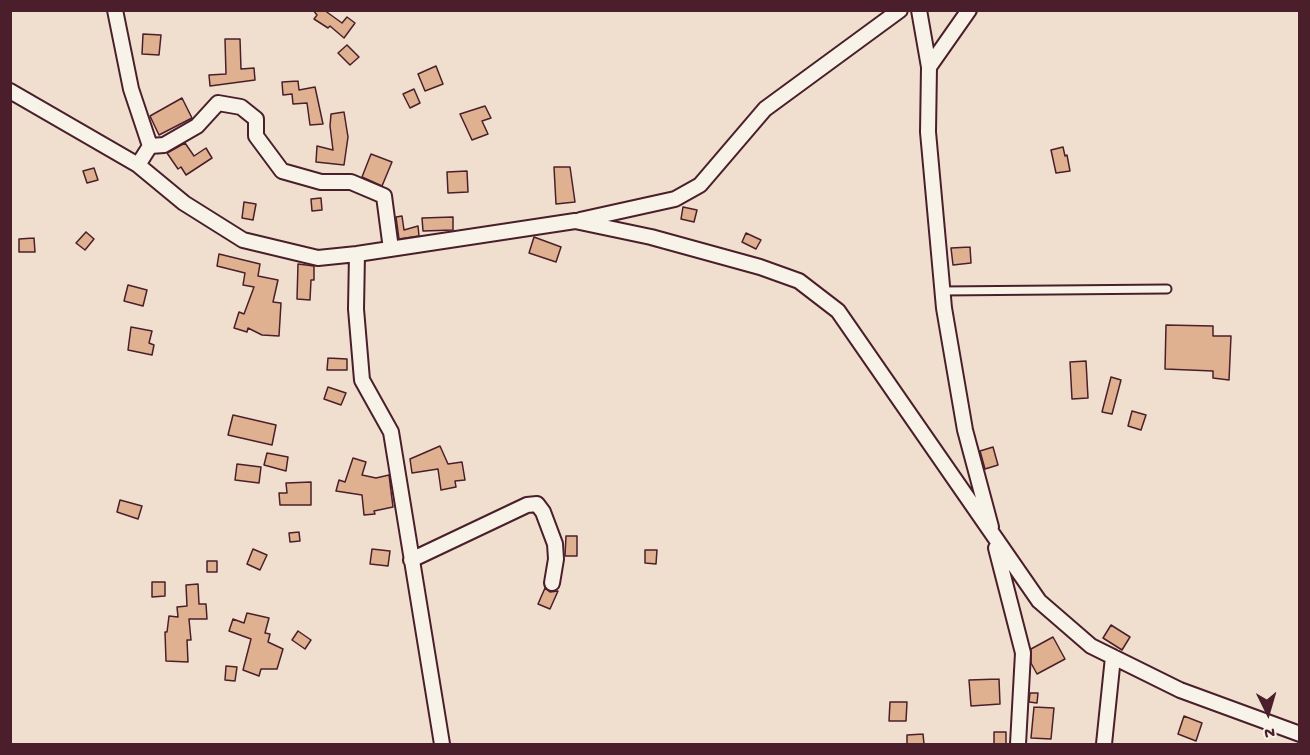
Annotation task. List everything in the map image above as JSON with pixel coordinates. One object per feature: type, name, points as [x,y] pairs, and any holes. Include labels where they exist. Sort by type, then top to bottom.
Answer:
[{"type":"street","points":[[115,10],[131,88],[150,146]]},
{"type":"street","points":[[10,91],[138,165],[184,202],[243,240],[318,258],[575,221],[675,199],[700,185],[765,109],[900,10]]},
{"type":"street","points":[[919,10],[929,67],[928,132],[942,291],[965,430],[1023,653],[1018,744]]},
{"type":"street","points":[[929,67],[969,10]]},
{"type":"street","points":[[150,146],[164,145],[197,126],[218,103],[241,107],[256,119],[256,136],[282,171],[321,182],[351,182],[384,196],[391,249]]},
{"type":"street","points":[[138,165],[150,146]]},
{"type":"street","points":[[575,221],[651,237],[760,267],[799,281],[838,311],[1039,601],[1091,646],[1180,690],[1299,734]]},
{"type":"street","points":[[357,254],[356,309],[362,380],[391,432],[442,744]]},
{"type":"street","points":[[411,560],[527,505],[537,504],[543,512],[555,544],[556,559],[552,583]]},
{"type":"street","points":[[1104,744],[1113,657]]},
{"type":"lane","points":[[942,291],[1167,289]]},
{"type":"building","points":[[313,10],[324,10],[342,23],[347,17],[355,23],[344,38],[330,26],[328,28],[314,19],[317,15]]},
{"type":"building","points":[[143,34],[161,35],[159,55],[142,54]]},
{"type":"building","points":[[225,39],[240,39],[241,69],[254,68],[255,80],[210,86],[209,75],[226,74]]},
{"type":"building","points":[[347,45],[359,57],[350,65],[338,53]]},
{"type":"building","points":[[436,66],[443,84],[425,91],[418,74]]},
{"type":"building","points":[[298,81],[299,90],[315,87],[323,124],[310,125],[307,103],[293,104],[292,94],[283,95],[282,82]]},
{"type":"building","points":[[414,89],[420,103],[410,108],[403,94]]},
{"type":"building","points":[[182,98],[192,118],[159,135],[150,116]]},
{"type":"building","points":[[485,106],[491,118],[482,121],[488,134],[472,140],[460,114]]},
{"type":"building","points":[[344,112],[348,137],[344,165],[316,162],[317,146],[333,150],[331,114]]},
{"type":"building","points":[[185,143],[194,156],[206,148],[212,158],[186,175],[181,167],[178,169],[167,153]]},
{"type":"building","points":[[1063,147],[1070,171],[1056,173],[1051,150]]},
{"type":"building","points":[[371,154],[392,162],[382,186],[362,177]]},
{"type":"building","points":[[554,167],[570,167],[575,202],[556,204]]},
{"type":"building","points":[[94,168],[98,180],[87,183],[83,171]]},
{"type":"building","points":[[467,171],[468,192],[448,193],[447,172]]},
{"type":"building","points":[[321,198],[322,210],[312,211],[311,199]]},
{"type":"building","points":[[244,202],[256,204],[253,220],[242,218]]},
{"type":"building","points":[[683,207],[697,210],[694,222],[681,219]]},
{"type":"building","points":[[402,216],[404,230],[418,226],[419,236],[399,239],[396,217]]},
{"type":"building","points":[[453,217],[453,230],[423,231],[422,218]]},
{"type":"building","points":[[86,232],[94,239],[85,250],[76,243]]},
{"type":"building","points":[[746,233],[761,240],[756,249],[742,242]]},
{"type":"building","points":[[534,237],[561,247],[556,262],[529,253]]},
{"type":"building","points":[[34,238],[35,252],[19,252],[19,239]]},
{"type":"building","points":[[970,247],[971,263],[953,265],[951,248]]},
{"type":"building","points":[[219,254],[260,264],[258,276],[278,280],[273,302],[281,303],[279,336],[262,335],[248,328],[247,332],[234,328],[239,312],[244,314],[254,287],[243,285],[245,273],[217,266]]},
{"type":"building","points":[[298,264],[314,266],[310,300],[297,299]]},
{"type":"building","points":[[128,285],[147,290],[143,306],[124,301]]},
{"type":"building","points":[[1166,325],[1213,326],[1213,336],[1231,336],[1229,380],[1213,378],[1213,371],[1165,369]]},
{"type":"building","points":[[131,327],[152,331],[149,343],[154,345],[152,355],[128,350]]},
{"type":"building","points":[[328,358],[347,359],[347,370],[327,370]]},
{"type":"building","points":[[1086,361],[1088,398],[1072,399],[1070,362]]},
{"type":"building","points":[[1111,377],[1121,380],[1112,414],[1102,412]]},
{"type":"building","points":[[328,387],[346,393],[341,405],[324,399]]},
{"type":"building","points":[[1132,411],[1146,415],[1141,430],[1128,426]]},
{"type":"building","points":[[233,415],[276,425],[272,445],[228,435]]},
{"type":"building","points":[[440,446],[448,464],[462,462],[465,480],[455,481],[456,487],[441,490],[438,469],[412,473],[410,459]]},
{"type":"building","points":[[993,447],[998,465],[985,469],[980,451]]},
{"type":"building","points":[[267,453],[288,457],[286,471],[264,465]]},
{"type":"building","points":[[353,458],[366,462],[362,475],[376,478],[389,475],[393,507],[374,511],[375,514],[364,515],[362,495],[336,491],[339,480],[345,482]]},
{"type":"building","points":[[237,464],[261,467],[259,483],[235,480]]},
{"type":"building","points":[[311,482],[311,505],[280,505],[279,493],[287,493],[286,483]]},
{"type":"building","points":[[120,500],[142,506],[138,519],[117,512]]},
{"type":"building","points":[[299,532],[300,541],[290,542],[289,533]]},
{"type":"building","points":[[566,536],[577,536],[577,556],[565,556]]},
{"type":"building","points":[[253,549],[267,555],[260,570],[247,564]]},
{"type":"building","points":[[372,549],[390,551],[388,566],[370,564]]},
{"type":"building","points":[[645,550],[657,550],[656,564],[645,563]]},
{"type":"building","points":[[207,561],[217,561],[217,572],[207,572]]},
{"type":"building","points":[[152,582],[165,582],[165,596],[152,597]]},
{"type":"building","points":[[198,584],[199,604],[206,604],[207,619],[189,619],[191,640],[187,640],[188,662],[166,661],[165,632],[167,632],[169,616],[178,617],[177,607],[187,606],[186,585]]},
{"type":"building","points":[[545,588],[550,592],[558,591],[550,609],[538,604]]},
{"type":"building","points":[[247,613],[269,618],[265,633],[270,634],[268,642],[283,649],[277,669],[261,669],[259,676],[243,670],[251,639],[229,631],[233,619],[244,623]]},
{"type":"building","points":[[1111,625],[1130,637],[1122,650],[1103,638]]},
{"type":"building","points":[[298,631],[311,640],[305,649],[292,640]]},
{"type":"building","points":[[1053,637],[1065,659],[1037,674],[1031,663],[1031,649]]},
{"type":"building","points":[[226,666],[237,667],[235,681],[225,680]]},
{"type":"building","points":[[999,679],[1000,704],[971,706],[969,680]]},
{"type":"building","points":[[1030,693],[1038,693],[1037,703],[1029,702]]},
{"type":"building","points":[[890,702],[907,702],[906,721],[889,721]]},
{"type":"building","points":[[1034,707],[1054,708],[1051,739],[1031,738]]},
{"type":"building","points":[[1184,716],[1202,723],[1196,741],[1178,734]]},
{"type":"building","points":[[994,732],[1006,732],[1006,744],[994,744]]},
{"type":"building","points":[[923,734],[924,744],[907,744],[907,735]]}]
